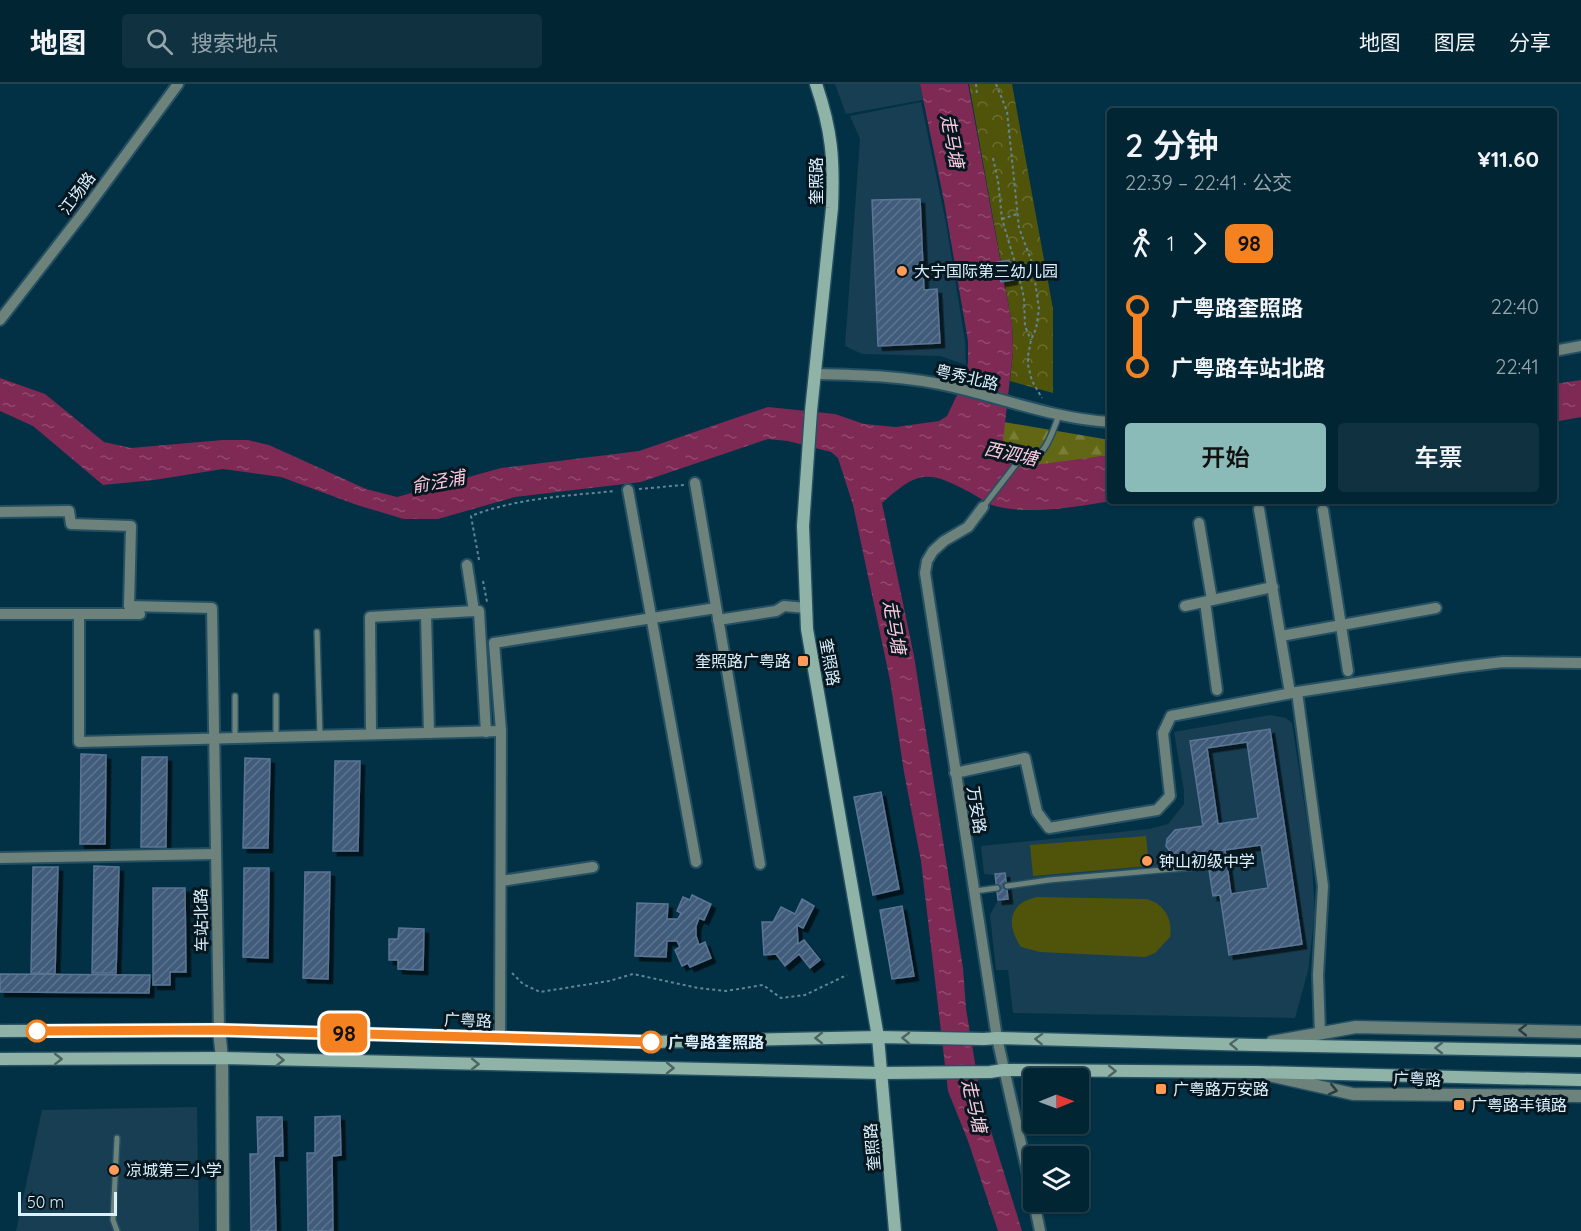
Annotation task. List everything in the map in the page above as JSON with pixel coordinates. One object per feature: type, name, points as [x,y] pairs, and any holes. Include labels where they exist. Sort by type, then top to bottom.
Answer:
[{"type":"main road","name":"奎照路","points":[[815,84],[830,132],[833,179],[807,460],[804,526],[807,629],[878,1037],[895,1231]]},
{"type":"main road","name":"广粤路","points":[[0,1031],[219,1030],[651,1042],[878,1037],[997,1038],[1581,1051]]},
{"type":"main road","points":[[0,1059],[222,1058],[881,1072]]},
{"type":"main road","name":"广粤路","points":[[881,1072],[1004,1070],[1256,1072],[1581,1080]]},
{"type":"street","name":"江场路","points":[[0,320],[83,213],[178,84]]},
{"type":"street","points":[[1557,350],[1581,346]]},
{"type":"street","name":"粤秀北路","points":[[815,374],[863,375],[951,386],[1055,414],[1107,422]]},
{"type":"street","points":[[695,483],[760,864]]},
{"type":"street","points":[[628,490],[696,862]]},
{"type":"street","name":"万安路","points":[[983,507],[968,528],[944,541],[933,551],[927,561],[925,573],[997,1038],[1023,1153]]},
{"type":"street","points":[[1259,510],[1293,692],[1323,886],[1318,975],[1320,1034]]},
{"type":"street","points":[[1323,510],[1348,671]]},
{"type":"street","points":[[0,512],[69,511],[71,524],[131,526],[129,606],[212,611]]},
{"type":"street","points":[[1199,523],[1217,690]]},
{"type":"street","points":[[467,564],[474,611]]},
{"type":"street","points":[[1185,606],[1273,586]]},
{"type":"street","points":[[718,620],[776,611],[784,606],[806,608]]},
{"type":"street","points":[[500,1038],[501,732],[494,643],[716,608]]},
{"type":"street","points":[[1281,636],[1436,608]]},
{"type":"street","points":[[0,614],[212,611]]},
{"type":"street","name":"车站北路","points":[[212,611],[219,1030],[222,1058],[223,1231]]},
{"type":"street","points":[[371,734],[370,617],[474,611],[479,611],[486,732]]},
{"type":"street","points":[[79,614],[80,741],[501,732]]},
{"type":"street","points":[[426,615],[429,733]]},
{"type":"street","points":[[956,773],[1025,758],[1037,812],[1049,828],[1157,810],[1170,796],[1163,733],[1171,716],[1293,692],[1394,676],[1503,662],[1581,663]]},
{"type":"street","points":[[0,858],[216,855]]},
{"type":"street","points":[[501,881],[593,867]]},
{"type":"street","name":"广粤路","points":[[1255,1045],[1356,1027],[1581,1032]]},
{"type":"street","name":"广粤路","points":[[1256,1072],[1353,1094],[1581,1096]]},
{"type":"street","name":"万安路","points":[[1036,1212],[1040,1231]]},
{"type":"lane","name":"万安路","points":[[983,507],[1020,459],[1033,458],[1040,454],[1046,446],[1055,414]]},
{"type":"lane","points":[[317,632],[320,736]]},
{"type":"lane","points":[[235,696],[235,739]]},
{"type":"lane","points":[[276,696],[276,736]]},
{"type":"lane","points":[[1007,886],[1196,867]]},
{"type":"lane","points":[[975,891],[997,888]]},
{"type":"lane","points":[[117,1138],[113,1220],[117,1231]]},
{"type":"path","points":[[976,84],[977,95]]},
{"type":"path","points":[[996,84],[1007,111],[1017,214],[1024,244],[1033,265],[1039,309],[1028,356],[1029,372],[1055,414]]},
{"type":"path","points":[[993,158],[1002,219],[1019,276],[1024,298],[1025,326],[1031,340]]},
{"type":"path","points":[[1002,219],[1017,214]]},
{"type":"path","points":[[471,516],[493,507],[531,499],[695,483]]},
{"type":"path","points":[[501,963],[523,984],[540,992],[609,981],[633,974],[698,988],[726,991],[763,985],[781,998],[805,995],[847,975]]},
{"type":"shaded area","points":[[835,84],[920,84],[923,100],[846,114]]},
{"type":"shaded area","name":"大宁国际第三幼儿园","points":[[921,102],[946,223],[965,341],[966,365],[940,356],[862,354],[845,346],[860,139],[850,116]]},
{"type":"shaded area","name":"钟山初级中学","points":[[1270,715],[1286,718],[1292,723],[1311,848],[1315,912],[1308,971],[1295,1018],[1013,1013],[1008,970],[996,970],[990,915],[998,900],[995,875],[984,874],[981,846],[1149,829],[1168,824],[1184,804],[1174,732]]},
{"type":"shaded area","name":"凉城第三小学","points":[[197,1107],[199,1231],[16,1231],[42,1110]]},
{"type":"green space","points":[[969,84],[1012,84],[1053,309],[1053,393],[1010,381],[1013,351],[1012,324]]},
{"type":"green space","points":[[1004,422],[1107,439],[1107,455],[1029,468],[1020,467],[1009,458],[1003,437]]},
{"type":"green space","points":[[1146,836],[1149,866],[1033,876],[1030,845]]},
{"type":"green space","points":[[1037,897],[1147,899],[1163,908],[1169,918],[1170,937],[1155,953],[1145,957],[1040,952],[1021,947],[1013,931],[1012,916],[1020,904]]},
{"type":"water","name":"走马塘","points":[[920,84],[968,84],[1012,324],[1013,351],[1003,441],[1005,451],[1011,461],[1019,467],[1107,455],[1107,502],[1052,509],[1008,509],[992,505],[944,480],[924,477],[905,484],[882,503],[914,656],[981,1099],[1022,1231],[998,1231],[968,1141],[948,1091],[921,861],[890,680],[853,505],[838,458],[831,452],[788,441],[768,439],[641,482],[515,497],[438,519],[404,519],[357,505],[281,477],[223,469],[103,485],[33,426],[0,411],[0,378],[45,394],[104,442],[131,448],[248,440],[269,445],[366,489],[397,497],[501,468],[639,451],[768,407],[835,414],[864,424],[896,427],[939,421],[947,416],[966,376],[968,362],[968,341],[944,201]]},
{"type":"water","points":[[1581,380],[1581,417],[1557,421],[1557,384]]},
{"type":"building","points":[[920,199],[924,290],[937,289],[940,343],[878,346],[872,200]]},
{"type":"building","points":[[1009,260],[1013,280],[1001,282],[997,262]]},
{"type":"building","points":[[1270,729],[1302,944],[1229,955],[1220,895],[1213,896],[1207,857],[1181,860],[1175,858],[1166,846],[1167,839],[1175,830],[1203,826],[1190,741]],"holes":[[[1247,742],[1258,818],[1218,824],[1207,748]],[[1261,845],[1268,888],[1231,894],[1225,850]]]},
{"type":"building","points":[[81,754],[106,755],[105,844],[80,844]]},
{"type":"building","points":[[142,757],[167,757],[166,847],[141,847]]},
{"type":"building","points":[[245,758],[270,759],[268,848],[243,848]]},
{"type":"building","points":[[335,761],[360,761],[358,851],[333,851]]},
{"type":"building","points":[[881,792],[899,889],[873,895],[854,797]]},
{"type":"building","points":[[94,866],[119,867],[116,973],[92,973]]},
{"type":"building","points":[[33,867],[58,867],[55,974],[31,973]]},
{"type":"building","points":[[244,868],[269,868],[268,958],[243,957]]},
{"type":"building","points":[[305,872],[330,872],[328,979],[303,978]]},
{"type":"building","points":[[1005,873],[1008,899],[998,900],[995,874]]},
{"type":"building","points":[[153,888],[185,888],[186,972],[170,972],[170,985],[153,985]]},
{"type":"building","points":[[692,895],[711,904],[704,920],[699,918],[696,936],[699,945],[705,942],[711,958],[690,967],[688,963],[682,966],[675,950],[680,947],[677,941],[667,941],[666,957],[635,956],[637,903],[668,904],[667,919],[678,919],[681,913],[677,911],[683,897],[690,900]]},
{"type":"building","points":[[802,899],[814,906],[803,928],[797,925],[798,944],[804,940],[820,960],[810,968],[799,954],[785,966],[776,954],[764,955],[762,922],[773,922],[781,907],[795,914]]},
{"type":"building","points":[[902,906],[914,976],[892,979],[880,910]]},
{"type":"building","points":[[399,928],[424,929],[423,970],[398,969],[398,960],[389,960],[389,939],[398,939]]},
{"type":"building","points":[[0,974],[150,975],[149,993],[0,992]]},
{"type":"building","points":[[340,1116],[341,1155],[332,1156],[333,1231],[308,1231],[307,1153],[315,1153],[315,1117]]},
{"type":"building","points":[[257,1117],[282,1117],[283,1156],[274,1156],[276,1231],[251,1231],[250,1154],[258,1154]]},
{"type":"bus line","name":"98","points":[[37,1031],[219,1030],[651,1042]]},
{"type":"place","name":"大宁国际第三幼儿园","points":[[902,271]]},
{"type":"place","name":"奎照路广粤路","points":[[803,661]]},
{"type":"place","name":"钟山初级中学","points":[[1147,861]]},
{"type":"place","name":"广粤路奎照路","points":[[651,1042]]},
{"type":"place","name":"广粤路万安路","points":[[1161,1089]]},
{"type":"place","name":"广粤路丰镇路","points":[[1459,1105]]},
{"type":"place","name":"凉城第三小学","points":[[114,1170]]},
{"type":"water label","name":"西泗塘","points":[[1011,454]]},
{"type":"water label","name":"俞泾浦","points":[[438,482]]}]
